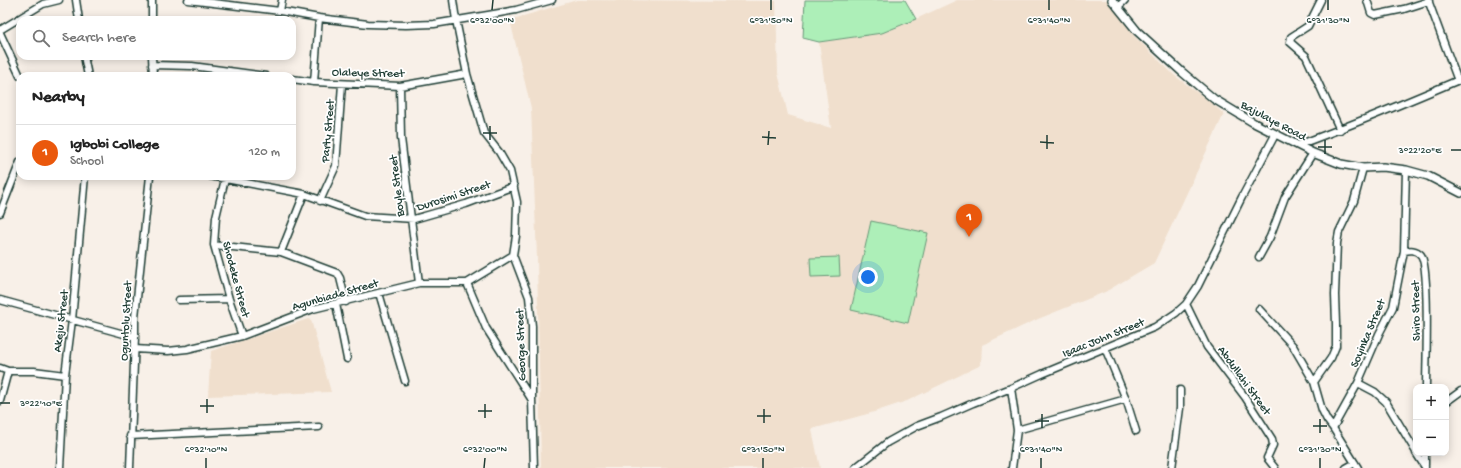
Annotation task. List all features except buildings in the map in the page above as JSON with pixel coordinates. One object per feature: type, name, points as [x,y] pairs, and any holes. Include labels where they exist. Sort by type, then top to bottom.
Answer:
[{"type":"street","points":[[22,16],[43,2],[59,0]]},
{"type":"street","points":[[76,0],[78,16]]},
{"type":"street","points":[[152,0],[152,16]]},
{"type":"street","points":[[188,0],[280,11],[319,18],[368,24],[406,25],[434,24],[516,10],[552,0]]},
{"type":"street","points":[[280,11],[282,0]]},
{"type":"street","name":"George Street","points":[[453,0],[467,74],[484,134],[499,152],[510,171],[517,202],[516,236],[513,255],[529,297],[532,326],[534,468]]},
{"type":"street","name":"Bajulaye Road","points":[[1112,0],[1137,31],[1214,99],[1275,135],[1298,145],[1313,154],[1341,164],[1363,168],[1383,167],[1406,170],[1428,176],[1461,193]]},
{"type":"street","points":[[1118,6],[1125,0]]},
{"type":"street","points":[[1322,0],[1308,26],[1291,37],[1290,42],[1306,56],[1340,130]]},
{"type":"street","points":[[1298,145],[1340,130],[1459,80],[1428,0],[1375,15],[1371,13],[1367,0]]},
{"type":"street","points":[[314,82],[319,18]]},
{"type":"street","points":[[0,30],[16,20]]},
{"type":"street","points":[[0,33],[18,72]]},
{"type":"street","points":[[85,60],[87,72]]},
{"type":"street","points":[[152,60],[153,72]]},
{"type":"street","points":[[152,65],[192,66],[236,72]]},
{"type":"street","name":"Olaleye Street","points":[[296,80],[342,84],[400,86],[467,74]]},
{"type":"street","name":"Party Street","points":[[320,201],[336,166],[342,84]]},
{"type":"street","name":"Boyle Street","points":[[400,86],[401,138],[419,283]]},
{"type":"street","name":"Isaac John Street","points":[[856,468],[888,442],[917,426],[1155,327],[1176,313],[1186,304],[1198,286],[1275,135]]},
{"type":"street","points":[[1259,257],[1270,237],[1285,197],[1313,154]]},
{"type":"street","points":[[1314,382],[1331,358],[1336,346],[1335,295],[1337,243],[1339,232],[1354,201],[1363,168]]},
{"type":"street","name":"Soyinka Street","points":[[1333,428],[1358,383],[1379,334],[1393,307],[1404,251],[1406,170]]},
{"type":"street","points":[[0,213],[16,172]]},
{"type":"street","name":"Akeju Street","points":[[60,468],[65,375],[72,320],[85,180]]},
{"type":"street","name":"Oguntolu Street","points":[[130,468],[135,317],[150,180]]},
{"type":"street","name":"Shodeke Street","points":[[224,180],[216,217],[214,245],[229,299],[242,336]]},
{"type":"street","name":"Durosimi Street","points":[[230,180],[304,194],[365,216],[411,218],[418,218],[466,204],[514,186]]},
{"type":"street","points":[[281,252],[304,194]]},
{"type":"street","points":[[214,245],[281,252],[337,274],[340,278],[346,302]]},
{"type":"street","name":"Shiro Street","points":[[1404,251],[1414,250],[1422,256],[1425,268],[1426,384]]},
{"type":"street","name":"Agunbiade Street","points":[[135,349],[183,350],[242,336],[314,309],[419,283],[467,282],[513,255]]},
{"type":"street","points":[[467,282],[486,328],[532,400]]},
{"type":"street","points":[[379,293],[405,381]]},
{"type":"street","points":[[179,300],[229,299]]},
{"type":"street","points":[[0,300],[135,337]]},
{"type":"street","points":[[336,304],[347,359]]},
{"type":"street","name":"Abdullahi Street","points":[[1186,304],[1207,347],[1244,397],[1272,439],[1273,445],[1267,458],[1275,468]]},
{"type":"street","points":[[1259,309],[1287,339],[1314,382],[1322,410],[1327,420],[1356,465],[1346,468]]},
{"type":"street","points":[[1105,348],[1126,399],[1136,431]]},
{"type":"street","points":[[0,368],[8,371],[34,371],[65,375]]},
{"type":"street","points":[[0,401],[8,371]]},
{"type":"street","points":[[1358,383],[1375,392],[1386,402],[1413,448]]},
{"type":"street","points":[[1011,388],[1017,430],[1012,468]]},
{"type":"street","points":[[1172,468],[1180,408],[1180,390]]},
{"type":"street","points":[[1449,400],[1461,391]]},
{"type":"street","points":[[1017,430],[1126,399]]},
{"type":"street","points":[[130,436],[319,427]]},
{"type":"street","points":[[1418,456],[1424,467]]},
{"type":"street","points":[[1424,467],[1425,456]]},
{"type":"shaded area","points":[[577,0],[776,1],[778,73],[788,115],[831,128],[819,42],[882,33],[957,0],[1108,0],[1134,36],[1175,76],[1224,114],[1154,263],[1105,292],[1038,319],[982,345],[981,365],[907,401],[871,413],[812,429],[820,468],[541,468],[537,258],[531,108],[510,20]]},
{"type":"shaded area","points":[[308,319],[311,320],[331,392],[208,396],[211,351]]},
{"type":"green space","points":[[805,0],[905,0],[916,19],[882,33],[819,42],[803,38]]},
{"type":"green space","points":[[871,221],[928,233],[908,323],[851,310]]},
{"type":"green space","points":[[839,257],[840,276],[811,277],[810,258]]},
{"type":"place","name":"Igbobi College","points":[[969,237]]}]
